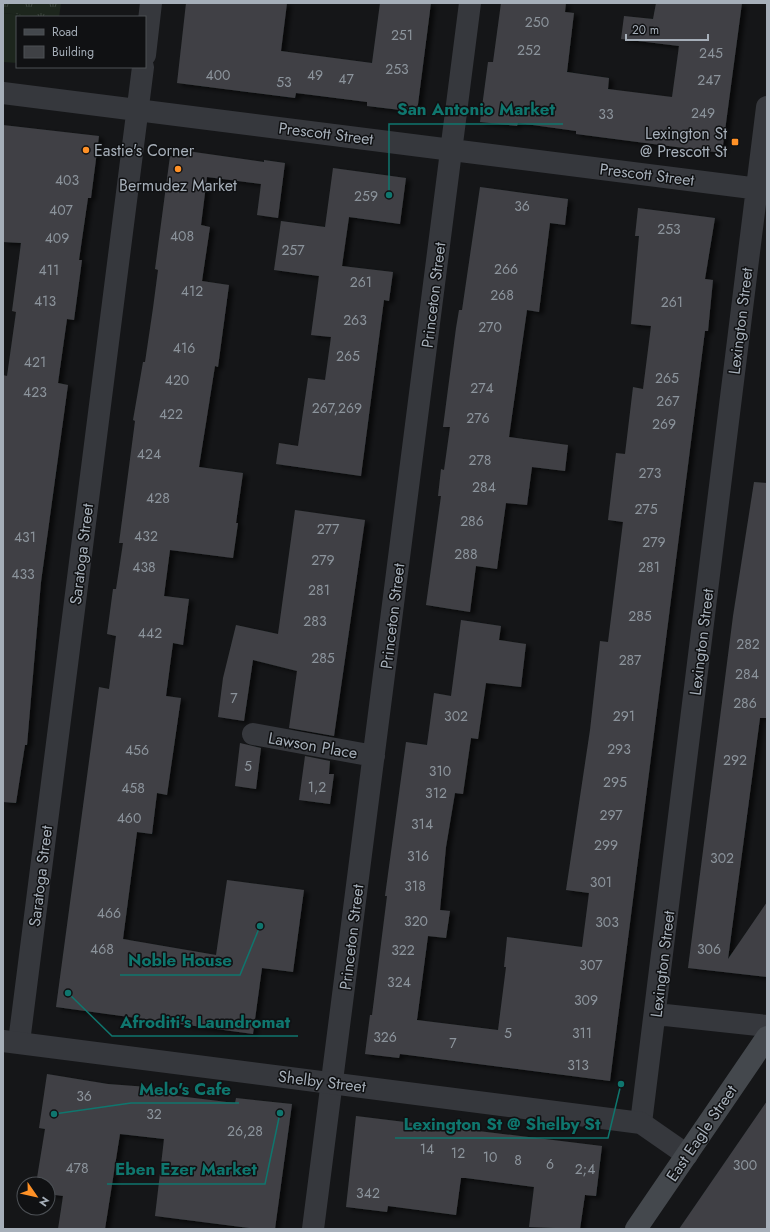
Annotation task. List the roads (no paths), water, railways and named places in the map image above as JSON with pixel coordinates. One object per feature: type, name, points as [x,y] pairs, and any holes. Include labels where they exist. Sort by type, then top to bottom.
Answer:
[{"type":"main road","name":"East Eagle Street","points":[[636,1229],[767,1037]]},
{"type":"street","points":[[146,46],[151,3]]},
{"type":"street","name":"Princeton Street","points":[[313,1229],[470,3]]},
{"type":"street","name":"Saratoga Street","points":[[11,1041],[144,68]]},
{"type":"street","name":"Prescott Street","points":[[3,93],[762,189]]},
{"type":"street","name":"Lexington Street","points":[[641,1123],[762,189],[767,107]]},
{"type":"street","name":"Lawson Place","points":[[253,734],[374,756]]},
{"type":"street","points":[[656,1014],[767,1026]]},
{"type":"street","name":"Shelby Street","points":[[11,1041],[641,1123]]},
{"type":"street","points":[[641,1123],[687,1155]]},
{"type":"place","name":"Lexington St @ Prescott St","points":[[735,142]]},
{"type":"place","name":"Eastie's Corner","points":[[86,150]]},
{"type":"place","name":"Bermudez Market","points":[[178,169]]},
{"type":"place","name":"San Antonio Market","points":[[389,195]]},
{"type":"place","name":"Noble House","points":[[260,926]]},
{"type":"place","name":"Afroditi's Laundromat","points":[[68,993]]},
{"type":"place","name":"Lexington St @ Shelby St","points":[[621,1084]]},
{"type":"place","name":"Eben Ezer Market","points":[[280,1113]]},
{"type":"place","name":"Melo's Cafe","points":[[54,1114]]}]
